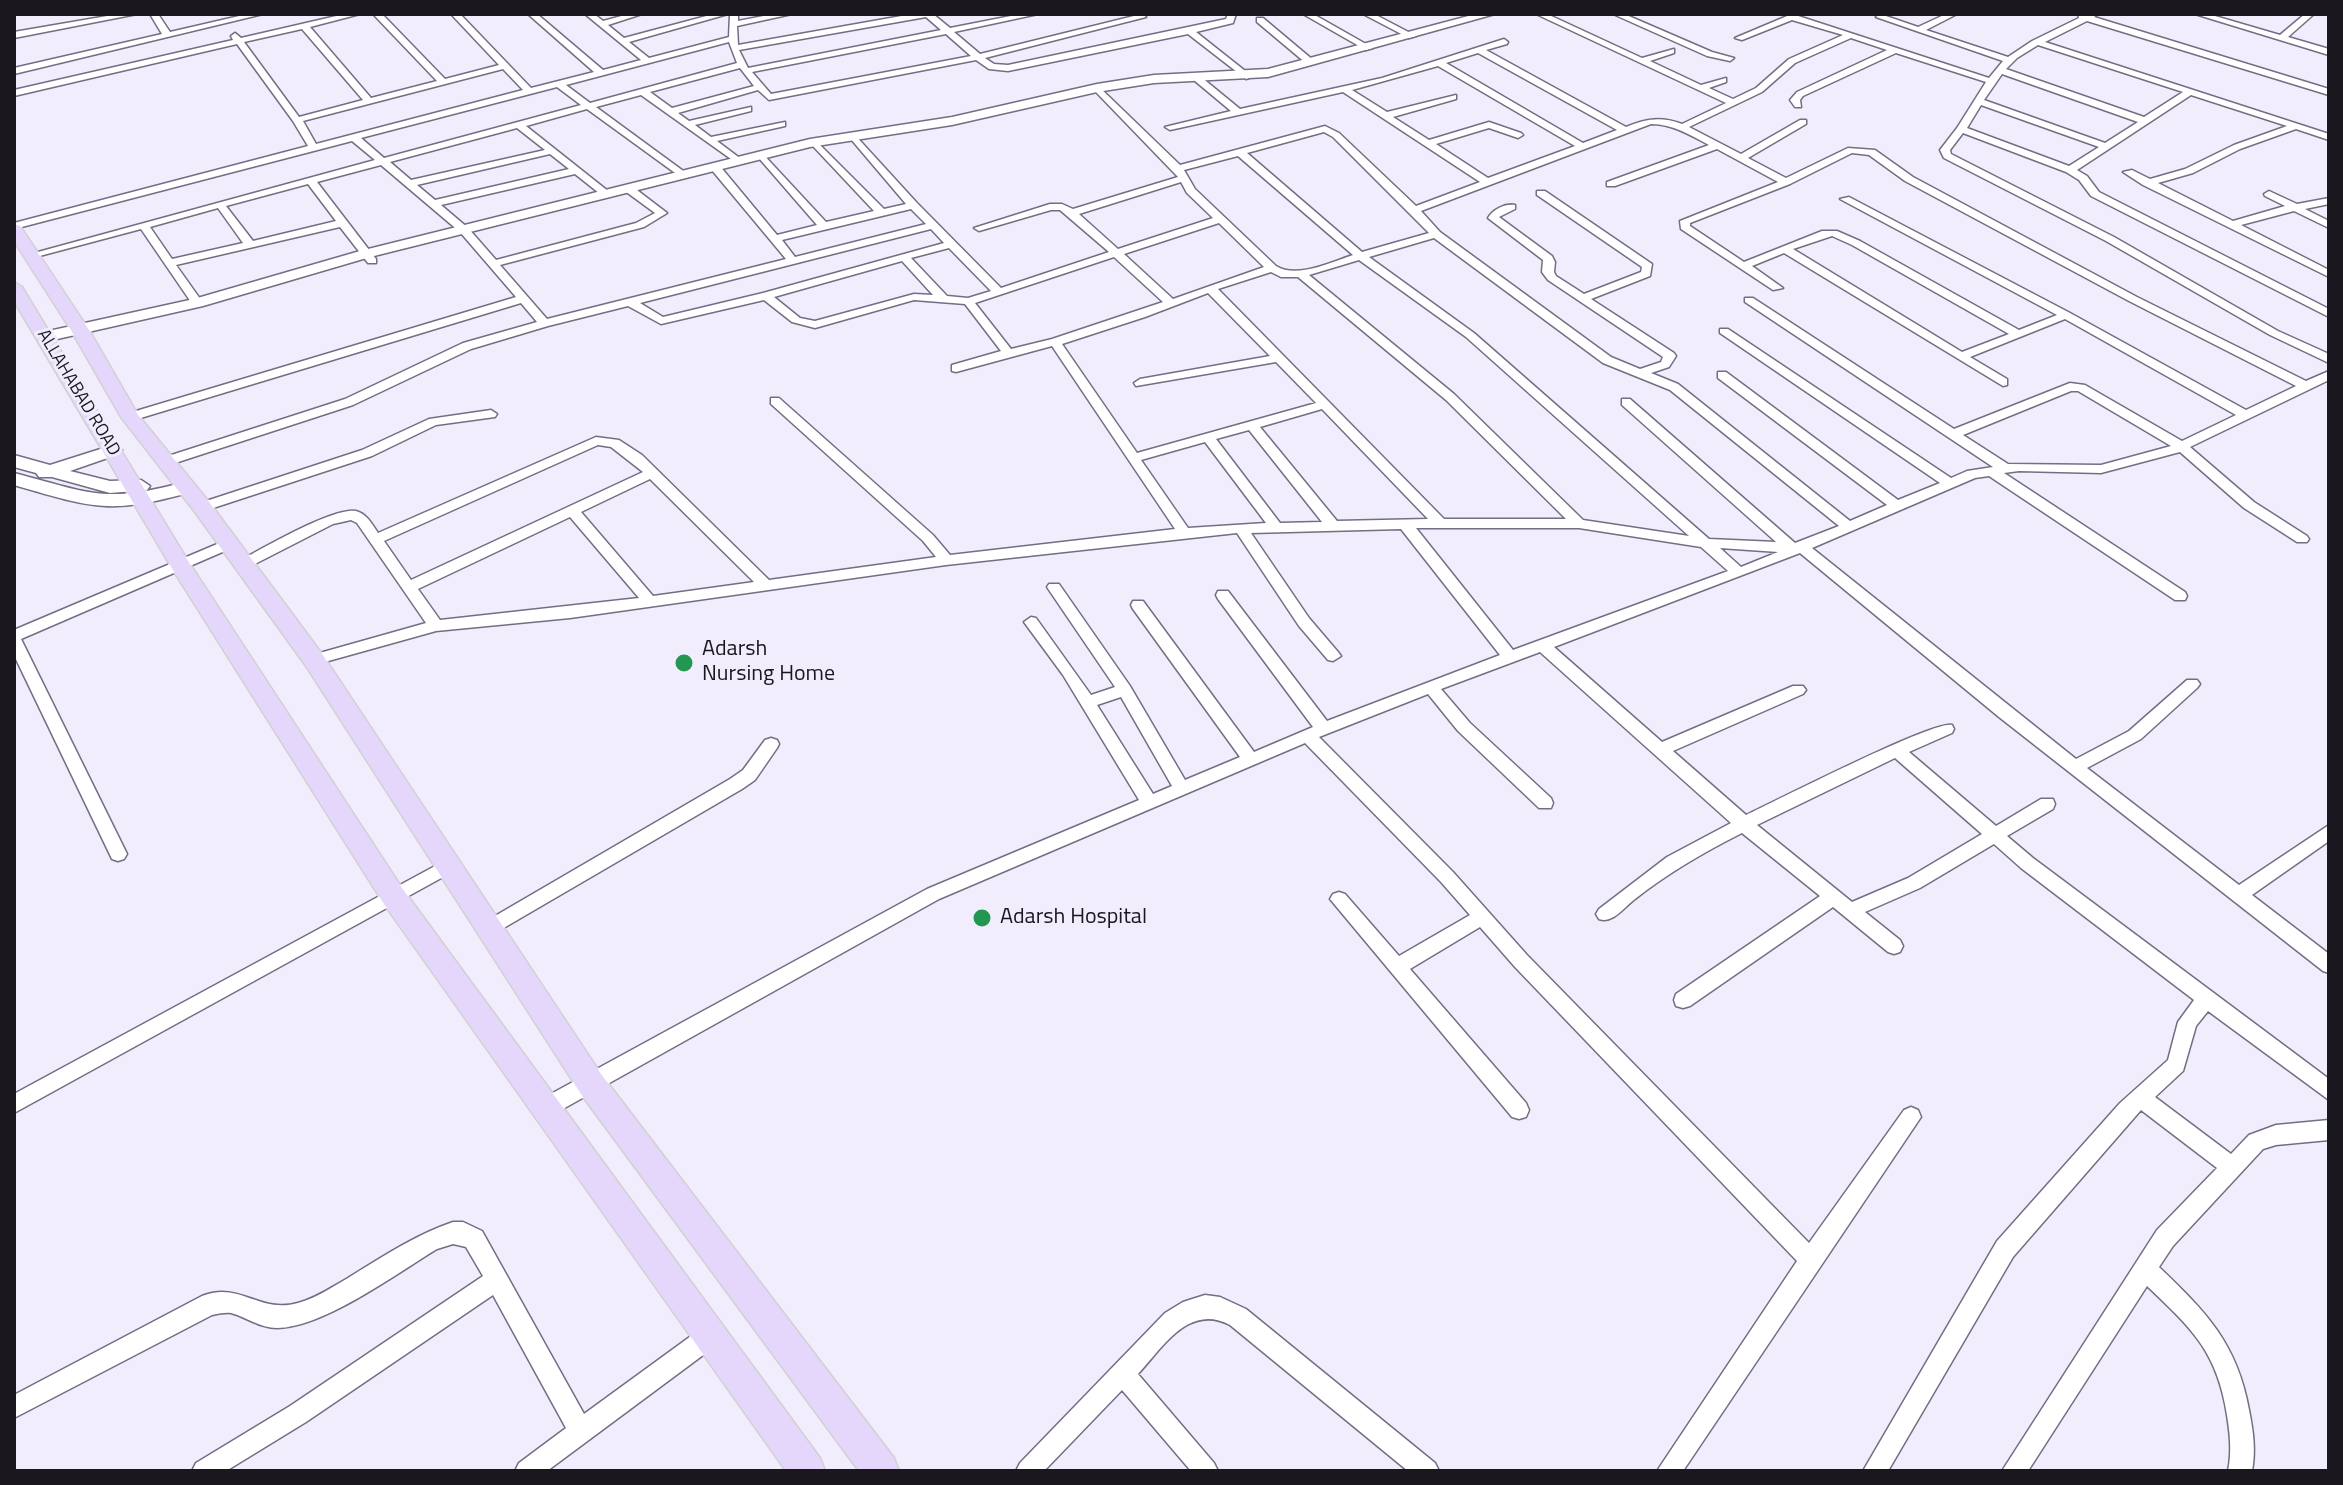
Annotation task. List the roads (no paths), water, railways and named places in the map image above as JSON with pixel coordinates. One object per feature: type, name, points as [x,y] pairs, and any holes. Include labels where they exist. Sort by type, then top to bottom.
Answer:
[{"type":"main road","points":[[14,228],[80,330],[130,417],[314,660],[591,1084],[881,1471]]},
{"type":"main road","name":"ALLAHABAD ROAD","points":[[14,287],[180,565],[393,896],[807,1471]]},
{"type":"street","points":[[14,35],[133,14]]},
{"type":"street","points":[[14,71],[259,14]]},
{"type":"street","points":[[14,93],[356,14]]},
{"type":"street","points":[[377,14],[443,82]]},
{"type":"street","points":[[455,14],[530,92]]},
{"type":"street","points":[[532,14],[601,73]]},
{"type":"street","points":[[589,14],[648,61]]},
{"type":"street","points":[[602,24],[638,14]]},
{"type":"street","points":[[623,41],[724,14]]},
{"type":"street","points":[[788,14],[734,19],[732,44],[744,68],[769,97],[978,57],[1142,17]]},
{"type":"street","points":[[14,228],[601,73],[732,44],[928,14],[992,67],[1008,68],[1190,31],[1230,21],[1232,14]]},
{"type":"street","points":[[32,255],[641,90],[1034,14]]},
{"type":"street","points":[[1307,14],[1369,48]]},
{"type":"street","points":[[1367,14],[1412,36]]},
{"type":"street","points":[[1540,14],[1733,103]]},
{"type":"street","points":[[1617,14],[1710,54],[1730,58]]},
{"type":"street","points":[[1810,21],[1826,14]]},
{"type":"street","points":[[1919,30],[1952,14]]},
{"type":"street","points":[[2075,14],[2091,16],[2328,91]]},
{"type":"street","points":[[2202,14],[2329,52]]},
{"type":"street","points":[[2282,38],[2310,14]]},
{"type":"street","points":[[157,15],[167,35]]},
{"type":"street","points":[[44,337],[197,303],[464,230],[814,142],[952,121],[1097,88],[1154,79],[1246,76],[1369,48],[1479,15]]},
{"type":"street","points":[[2091,16],[2008,60],[1991,81],[1963,130],[1945,150],[1956,162],[2110,239],[2274,333],[2329,359]]},
{"type":"street","points":[[1739,38],[1792,17],[1991,81]]},
{"type":"street","points":[[1880,17],[2008,60]]},
{"type":"street","points":[[1260,20],[1310,62]]},
{"type":"street","points":[[225,22],[297,120],[314,149]]},
{"type":"street","points":[[304,26],[370,102]]},
{"type":"street","points":[[1190,31],[1246,76]]},
{"type":"street","points":[[1682,127],[1759,90],[1792,61],[1851,35]]},
{"type":"street","points":[[1170,127],[1345,89],[1504,42]]},
{"type":"street","points":[[2040,43],[2329,137]]},
{"type":"street","points":[[1479,50],[1624,130]]},
{"type":"street","points":[[1798,105],[1795,100],[1805,92],[1894,50]]},
{"type":"street","points":[[1642,61],[1671,51]]},
{"type":"street","points":[[1440,63],[1582,146]]},
{"type":"street","points":[[297,120],[506,66]]},
{"type":"street","points":[[2000,70],[2145,121]]},
{"type":"street","points":[[1198,79],[1238,112]]},
{"type":"street","points":[[1771,79],[1782,83]]},
{"type":"street","points":[[1701,88],[1723,80]]},
{"type":"street","points":[[559,84],[682,175]]},
{"type":"street","points":[[670,112],[760,87]]},
{"type":"street","points":[[1097,88],[1181,174],[1191,191],[1281,274],[1301,274],[1436,234]]},
{"type":"street","points":[[1794,88],[1805,92]]},
{"type":"street","points":[[1345,89],[1487,182]]},
{"type":"street","points":[[641,90],[738,161]]},
{"type":"street","points":[[2070,170],[2191,91]]},
{"type":"street","points":[[1385,116],[1453,97]]},
{"type":"street","points":[[1979,101],[2106,146]]},
{"type":"street","points":[[688,124],[748,109]]},
{"type":"street","points":[[1414,210],[1624,130],[1659,120],[1682,127],[1786,182]]},
{"type":"street","points":[[1741,158],[1803,122]]},
{"type":"street","points":[[518,124],[608,195]]},
{"type":"street","points":[[709,140],[782,124]]},
{"type":"street","points":[[1426,144],[1489,125],[1518,135]]},
{"type":"street","points":[[2147,183],[2189,171],[2237,147],[2297,126]]},
{"type":"street","points":[[1072,213],[1240,152],[1318,130],[1331,131],[1436,234],[1607,360],[1674,387],[1849,527]]},
{"type":"street","points":[[1963,130],[2070,170],[2083,178],[2095,194],[2329,314]]},
{"type":"street","points":[[853,136],[913,205],[999,292]]},
{"type":"street","points":[[355,138],[464,230],[544,323]]},
{"type":"street","points":[[814,142],[881,212]]},
{"type":"street","points":[[1611,184],[1717,146]]},
{"type":"street","points":[[1777,288],[1698,237],[1685,227],[1685,221],[1786,182],[1851,150],[1872,152],[1909,179],[2133,299],[2306,386]]},
{"type":"street","points":[[409,184],[552,151]]},
{"type":"street","points":[[1240,152],[1360,256],[1470,335],[1738,572]]},
{"type":"street","points":[[761,155],[824,226]]},
{"type":"street","points":[[490,165],[507,187]]},
{"type":"street","points":[[715,167],[793,261]]},
{"type":"street","points":[[432,204],[577,170]]},
{"type":"street","points":[[2128,172],[2329,274]]},
{"type":"street","points":[[311,181],[368,257]]},
{"type":"street","points":[[493,264],[640,225],[662,213],[629,189]]},
{"type":"street","points":[[1541,193],[1648,266],[1646,274],[1584,298]]},
{"type":"street","points":[[2269,194],[2329,225]]},
{"type":"street","points":[[1845,199],[2066,315],[2246,415]]},
{"type":"street","points":[[2231,225],[2329,201]]},
{"type":"street","points":[[775,239],[913,205]]},
{"type":"street","points":[[221,206],[250,244]]},
{"type":"street","points":[[979,228],[1050,207],[1062,207],[1119,253],[1172,304]]},
{"type":"street","points":[[1511,207],[1493,218],[1548,258],[1548,272],[1552,278],[1670,356],[1665,364],[1638,374]]},
{"type":"street","points":[[766,296],[796,320],[815,325],[914,297],[968,301],[1220,219]]},
{"type":"street","points":[[170,263],[342,223]]},
{"type":"street","points":[[181,483],[467,346],[544,323],[933,225]]},
{"type":"street","points":[[144,226],[197,303]]},
{"type":"street","points":[[1743,266],[1822,234],[1842,236],[2018,334]]},
{"type":"street","points":[[630,302],[661,321],[766,296],[951,244]]},
{"type":"street","points":[[1785,249],[2003,382]]},
{"type":"street","points":[[905,258],[944,300]]},
{"type":"street","points":[[956,368],[1055,342],[1272,268]]},
{"type":"street","points":[[1301,274],[1450,397],[1579,524]]},
{"type":"street","points":[[1210,288],[1440,523]]},
{"type":"street","points":[[130,417],[523,299]]},
{"type":"street","points":[[1749,300],[1954,434],[1998,470],[2180,596]]},
{"type":"street","points":[[968,301],[1008,353]]},
{"type":"street","points":[[1962,356],[2066,315]]},
{"type":"street","points":[[1724,331],[1950,483]]},
{"type":"street","points":[[1055,342],[1185,534]]},
{"type":"street","points":[[1140,383],[1279,358]]},
{"type":"street","points":[[1722,375],[1897,506]]},
{"type":"street","points":[[545,1108],[933,894],[1316,732],[1738,572],[1972,474],[1998,470],[2101,469],[2181,446],[2329,375]]},
{"type":"street","points":[[1954,434],[2070,387],[2091,392],[2181,446],[2249,505],[2302,539]]},
{"type":"street","points":[[775,401],[928,538],[946,560]]},
{"type":"street","points":[[1626,402],[1796,548],[2329,965]]},
{"type":"street","points":[[1133,458],[1324,405]]},
{"type":"street","points":[[19,481],[93,501],[181,483],[367,453],[433,422],[491,414]]},
{"type":"street","points":[[1252,425],[1333,526]]},
{"type":"street","points":[[1208,438],[1277,528]]},
{"type":"street","points":[[376,539],[596,441],[614,443],[652,473],[766,586]]},
{"type":"street","points":[[19,481],[113,450]]},
{"type":"street","points":[[14,461],[138,493]]},
{"type":"street","points":[[409,587],[652,473]]},
{"type":"street","points":[[572,510],[650,602]]},
{"type":"street","points":[[118,854],[14,638],[180,565],[236,554],[345,516],[362,520],[436,626]]},
{"type":"street","points":[[314,660],[436,626],[570,613],[946,560],[1241,529],[1440,523],[1579,524],[1705,543],[1796,548]]},
{"type":"street","points":[[1405,524],[1510,657]]},
{"type":"street","points":[[1241,529],[1304,622],[1333,656]]},
{"type":"street","points":[[1054,587],[1125,690],[1182,789]]},
{"type":"street","points":[[1223,595],[1316,732],[1521,961],[1811,1260]]},
{"type":"street","points":[[1138,605],[1251,760]]},
{"type":"street","points":[[1031,622],[1088,702],[1149,802]]},
{"type":"street","points":[[1542,645],[1744,824],[1894,946]]},
{"type":"street","points":[[2075,767],[2135,735],[2192,684]]},
{"type":"street","points":[[1431,687],[1464,727],[1545,803]]},
{"type":"street","points":[[1088,702],[1125,690]]},
{"type":"street","points":[[1660,750],[1798,690]]},
{"type":"street","points":[[1605,914],[1633,887],[1659,869],[1744,824],[1946,729]]},
{"type":"street","points":[[489,928],[736,784],[749,775],[771,744]]},
{"type":"street","points":[[1896,750],[1995,835],[2329,1091]]},
{"type":"street","points":[[1850,911],[1914,883],[2047,804]]},
{"type":"street","points":[[2239,895],[2329,832]]},
{"type":"street","points":[[14,1104],[448,866]]},
{"type":"street","points":[[1683,1000],[1833,897]]},
{"type":"street","points":[[1339,899],[1519,1110]]},
{"type":"street","points":[[1397,967],[1482,917]]},
{"type":"street","points":[[1875,1471],[2005,1249],[2140,1097],[2176,1065],[2187,1022],[2206,999]]},
{"type":"street","points":[[2140,1097],[2232,1167]]},
{"type":"street","points":[[1669,1471],[1911,1117]]},
{"type":"street","points":[[2014,1471],[2165,1238],[2256,1142],[2276,1135],[2329,1130]]},
{"type":"street","points":[[14,1407],[210,1304],[233,1302],[244,1309],[275,1317],[295,1315],[321,1306],[432,1240],[463,1233],[474,1239],[498,1279],[581,1431]]},
{"type":"street","points":[[2145,1269],[2199,1321],[2219,1345],[2234,1380],[2244,1454],[2240,1471]]},
{"type":"street","points":[[204,1471],[298,1414],[498,1279]]},
{"type":"street","points":[[1028,1471],[1173,1321],[1192,1308],[1217,1305],[1238,1317],[1427,1471]]},
{"type":"street","points":[[527,1471],[710,1336]]},
{"type":"street","points":[[1122,1373],[1206,1471]]},
{"type":"place","name":"Adarsh Nursing Home","points":[[684,663]]},
{"type":"place","name":"Adarsh Hospital","points":[[982,918]]}]
